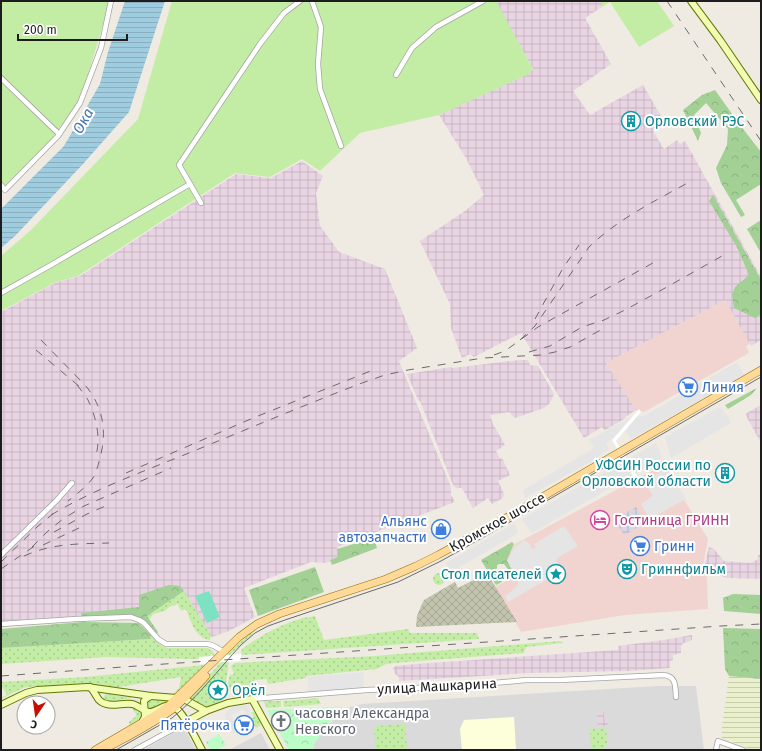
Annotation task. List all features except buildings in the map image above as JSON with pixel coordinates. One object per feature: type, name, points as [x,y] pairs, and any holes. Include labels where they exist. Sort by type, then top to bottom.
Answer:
[{"type":"main road","name":"Кромское шоссе","points":[[172,706],[181,699],[239,637],[257,624],[279,614],[386,579],[416,566],[532,503],[761,370]]},
{"type":"main road","points":[[95,750],[172,706]]},
{"type":"main road","points":[[105,750],[157,720],[172,706]]},
{"type":"street","points":[[1,185],[6,190],[59,134],[80,103],[101,48],[111,1]]},
{"type":"street","points":[[201,203],[179,165],[260,44],[284,13],[300,1]]},
{"type":"street","points":[[312,1],[321,27],[318,64],[320,89],[341,146]]},
{"type":"street","points":[[396,75],[412,48],[436,27],[483,1]]},
{"type":"street","points":[[691,1],[761,100]]},
{"type":"street","points":[[1,78],[59,134]]},
{"type":"street","points":[[1,293],[190,184]]},
{"type":"street","points":[[1,555],[56,501],[72,482]]},
{"type":"street","points":[[1,624],[131,617],[144,623],[158,639],[166,644],[208,644],[224,652]]},
{"type":"street","name":"улица Машкарина","points":[[186,722],[206,711],[228,703],[252,699],[367,690],[461,686],[526,680],[560,680],[664,675],[673,680],[676,697]]},
{"type":"street","points":[[1,705],[26,693],[37,690],[90,687],[181,699],[206,711]]},
{"type":"street","points":[[90,687],[99,699],[106,704],[111,705],[130,703],[151,712],[172,706],[181,713],[202,750]]},
{"type":"street","points":[[142,722],[145,718],[144,701],[151,696]]},
{"type":"street","points":[[252,699],[280,750]]},
{"type":"street","points":[[135,750],[186,722]]},
{"type":"street","points":[[716,750],[718,741],[743,750]]},
{"type":"shaded area","points":[[495,1],[602,1],[602,7],[585,18],[611,64],[573,91],[590,115],[643,85],[665,123],[653,131],[664,149],[677,140],[680,144],[685,141],[761,277],[761,340],[751,346],[725,300],[606,363],[636,410],[625,417],[626,418],[605,430],[602,427],[584,438],[521,333],[474,357],[470,354],[462,358],[451,328],[450,304],[420,241],[465,211],[484,195],[466,158],[439,115],[528,74],[533,69]]},
{"type":"shaded area","points":[[302,161],[323,176],[316,193],[320,226],[339,252],[385,269],[417,348],[399,361],[451,487],[451,495],[455,502],[337,547],[340,559],[325,563],[311,562],[244,588],[255,617],[229,631],[212,637],[180,588],[139,612],[1,621],[1,312],[57,282],[80,276],[236,174],[271,178]]},
{"type":"shaded area","points":[[725,300],[750,344],[746,346],[749,353],[644,412],[636,410],[606,363]]},
{"type":"shaded area","points":[[528,360],[530,365],[538,366],[554,394],[550,403],[544,408],[515,418],[509,412],[490,415],[493,424],[505,445],[496,451],[500,459],[502,458],[510,475],[498,481],[504,494],[503,498],[492,504],[488,498],[473,508],[462,488],[456,488],[453,485],[420,401],[418,400],[407,374],[451,367]]},
{"type":"shaded area","points":[[737,362],[744,375],[631,439],[626,431],[606,443],[609,449],[592,461],[525,498],[523,490],[594,448],[589,440],[631,417],[644,416]]},
{"type":"shaded area","points":[[761,405],[761,443],[745,414]]},
{"type":"shaded area","points":[[720,407],[731,423],[671,458],[665,437]]},
{"type":"shaded area","points":[[656,443],[662,458],[532,533],[522,519]]},
{"type":"shaded area","points":[[663,465],[708,539],[703,566],[707,578],[708,609],[625,615],[521,632],[495,587],[515,576],[506,561],[515,544]]},
{"type":"shaded area","points":[[667,468],[686,499],[650,519],[641,504],[653,496],[644,482]]},
{"type":"shaded area","points":[[636,507],[646,523],[624,535],[614,519]]},
{"type":"shaded area","points":[[515,523],[518,533],[451,572],[446,563]]},
{"type":"shaded area","points":[[564,526],[578,546],[557,558],[556,560],[562,571],[508,602],[505,596],[518,584],[518,579],[507,561],[515,547],[524,540],[530,544],[532,549],[536,548],[534,544]]},
{"type":"shaded area","points":[[709,547],[714,549],[724,561],[751,563],[758,559],[758,555],[761,554],[761,579],[727,578],[707,571],[707,568],[704,567]]},
{"type":"shaded area","points":[[487,573],[517,622],[416,627],[417,616],[424,600],[455,582],[458,588]]},
{"type":"shaded area","points":[[692,635],[692,640],[682,644],[681,653],[673,655],[673,660],[670,661],[670,668],[628,671],[530,673],[399,681],[399,677],[395,674],[393,668],[396,666],[416,664],[618,650],[618,646]]},
{"type":"shaded area","points":[[363,672],[364,688],[309,693],[307,677]]},
{"type":"shaded area","points":[[729,676],[761,679],[761,750],[752,750],[722,738],[722,727]]},
{"type":"shaded area","points":[[658,686],[696,686],[704,750],[311,750],[311,746],[340,712],[344,712],[350,707],[362,704]]},
{"type":"shaded area","points":[[240,705],[249,705],[250,713],[253,717],[250,719],[243,709],[230,716],[239,730],[233,733],[226,720],[225,714],[229,709]]},
{"type":"shaded area","points":[[604,712],[604,719],[607,718],[608,726],[598,727],[597,713]]},
{"type":"shaded area","points":[[514,717],[516,750],[462,750],[460,729],[464,720]]},
{"type":"shaded area","points":[[184,727],[196,750],[143,750]]},
{"type":"shaded area","points":[[261,733],[270,750],[229,750]]},
{"type":"green space","points":[[1,1],[110,1],[81,98],[47,145],[1,190]]},
{"type":"green space","points":[[172,1],[496,1],[533,69],[529,74],[439,115],[360,133],[320,171],[302,159],[270,177],[235,173],[78,276],[56,282],[1,311],[1,256],[31,230],[138,119]]},
{"type":"green space","points":[[602,1],[657,1],[674,26],[639,47],[610,2],[602,7]]},
{"type":"green space","points":[[715,90],[761,152],[761,184],[736,200],[745,215],[741,217],[721,183],[716,168],[727,145],[728,129],[706,103],[694,115],[701,133],[698,141],[683,110],[702,95]]},
{"type":"green space","points":[[713,195],[761,280],[761,314],[755,318],[734,308],[732,295],[735,287],[749,275],[737,247],[709,201]]},
{"type":"green space","points":[[761,220],[760,235],[761,253],[747,229]]},
{"type":"green space","points":[[757,388],[751,395],[728,409],[725,405]]},
{"type":"green space","points":[[374,538],[377,548],[332,565],[330,560],[338,557],[337,549]]},
{"type":"green space","points":[[512,542],[514,544],[507,560],[515,575],[513,576],[504,564],[497,565],[495,571],[502,582],[496,585],[481,560]]},
{"type":"green space","points":[[315,567],[324,592],[258,616],[249,590]]},
{"type":"green space","points":[[437,573],[441,573],[445,579],[441,585],[437,585],[433,581],[433,577]]},
{"type":"green space","points":[[169,585],[180,586],[184,591],[147,616],[158,632],[157,634],[144,620],[132,615],[85,618],[85,622],[139,623],[151,635],[150,639],[1,648],[1,629],[82,622],[81,613],[139,607],[139,595]]},
{"type":"green space","points":[[184,591],[212,637],[210,640],[205,639],[197,632],[186,609],[181,611],[178,604],[169,607],[165,611],[153,614],[149,620],[147,616]]},
{"type":"green space","points":[[209,591],[220,617],[207,623],[195,596]]},
{"type":"green space","points":[[733,594],[761,595],[761,614],[724,611],[723,598]]},
{"type":"green space","points":[[315,616],[324,640],[408,629],[410,633],[477,633],[479,639],[242,655],[242,649],[271,631],[303,618]]},
{"type":"green space","points":[[723,628],[761,629],[761,679],[729,676],[725,669]]},
{"type":"green space","points":[[252,632],[253,634],[229,656],[223,699],[207,709],[194,702],[190,698],[229,652]]},
{"type":"green space","points":[[151,635],[158,643],[167,648],[208,648],[214,655],[219,656],[214,658],[212,654],[208,658],[193,659],[107,657],[1,664],[1,648],[150,639]]},
{"type":"green space","points":[[560,641],[563,643],[526,647],[524,653],[394,663],[386,664],[377,669],[306,676],[306,678],[268,684],[266,679],[255,680],[253,685],[254,695],[233,697],[228,683],[230,674],[234,674],[231,666],[235,663],[375,656]]},
{"type":"green space","points":[[204,665],[206,667],[177,694],[173,694],[179,688],[181,677],[113,688],[87,685],[87,683],[28,687],[3,698],[2,697],[7,695],[3,688],[1,689],[1,682],[86,677]]},
{"type":"green space","points":[[106,694],[132,698],[106,702],[103,700]]},
{"type":"green space","points":[[318,698],[321,704],[284,707],[283,701]]},
{"type":"green space","points":[[150,700],[169,700],[170,702],[151,710],[147,709],[146,702]]},
{"type":"green space","points":[[263,701],[281,701],[281,707],[267,708]]},
{"type":"green space","points":[[130,705],[142,712],[143,719],[131,727],[129,722],[136,716],[136,714]]},
{"type":"green space","points":[[342,707],[314,744],[314,750],[289,750],[267,710]]},
{"type":"green space","points":[[251,712],[256,712],[261,722],[260,726],[256,728],[250,719],[254,717]]},
{"type":"green space","points":[[405,724],[407,750],[376,750],[374,730],[376,730],[376,726]]},
{"type":"green space","points":[[606,728],[607,744],[603,750],[591,750],[590,729]]},
{"type":"green space","points":[[219,734],[226,745],[217,750],[211,750],[206,742]]},
{"type":"water","name":"Ока","points":[[125,1],[165,1],[129,112],[83,164],[15,236],[1,248],[1,209],[64,146],[100,84],[108,52]]},
{"type":"pier","points":[[639,409],[641,412],[616,441],[641,483],[638,485],[612,440]]},
{"type":"pier","points":[[241,654],[241,661],[200,664],[199,657]]},
{"type":"tram line","points":[[116,750],[172,718],[199,692],[241,645],[255,633],[268,626],[398,582],[441,561],[761,377]]},
{"type":"railway","points":[[667,1],[761,141]]},
{"type":"railway","points":[[520,340],[535,326],[589,247],[626,218],[693,180]]},
{"type":"railway","points":[[535,319],[563,268],[579,245]]},
{"type":"railway","points":[[529,352],[550,346],[582,327],[604,320],[625,310],[722,256]]},
{"type":"railway","points":[[494,355],[505,351],[538,327],[660,259]]},
{"type":"railway","points":[[51,515],[83,498],[133,475],[385,375],[483,358],[541,355],[555,352],[570,347],[606,327]]},
{"type":"railway","points":[[41,340],[85,385],[96,401],[102,418],[103,445],[96,472],[93,478],[68,501]]},
{"type":"railway","points":[[36,350],[80,387]]},
{"type":"railway","points":[[126,473],[253,418],[373,370]]},
{"type":"railway","points":[[77,385],[88,400],[97,427],[98,441],[96,455]]},
{"type":"railway","points":[[32,547],[63,519],[84,506],[171,468]]},
{"type":"railway","points":[[54,532],[87,514],[110,504]]},
{"type":"railway","points":[[1,562],[37,527],[54,513]]},
{"type":"railway","points":[[43,545],[79,528]]},
{"type":"railway","points":[[24,556],[55,546],[109,543]]},
{"type":"railway","points":[[1,569],[36,545]]},
{"type":"railway","points":[[1,676],[761,624]]},
{"type":"place","name":"Орловский РЭС","points":[[631,121]]},
{"type":"place","name":"Линия","points":[[688,387]]},
{"type":"place","name":"УФСИН России по Орловской области","points":[[725,473]]},
{"type":"place","name":"Гостиница ГРИНН","points":[[600,520]]},
{"type":"place","name":"Альянс автозапчасти","points":[[441,529]]},
{"type":"place","name":"Гринн","points":[[640,546]]},
{"type":"place","name":"Гриннфильм","points":[[627,569]]},
{"type":"place","name":"Стол писателей","points":[[556,574]]},
{"type":"place","name":"Орёл","points":[[218,690]]},
{"type":"place","name":"часовня Александра Невского","points":[[281,721]]},
{"type":"place","name":"Пятёрочка","points":[[244,725]]}]
